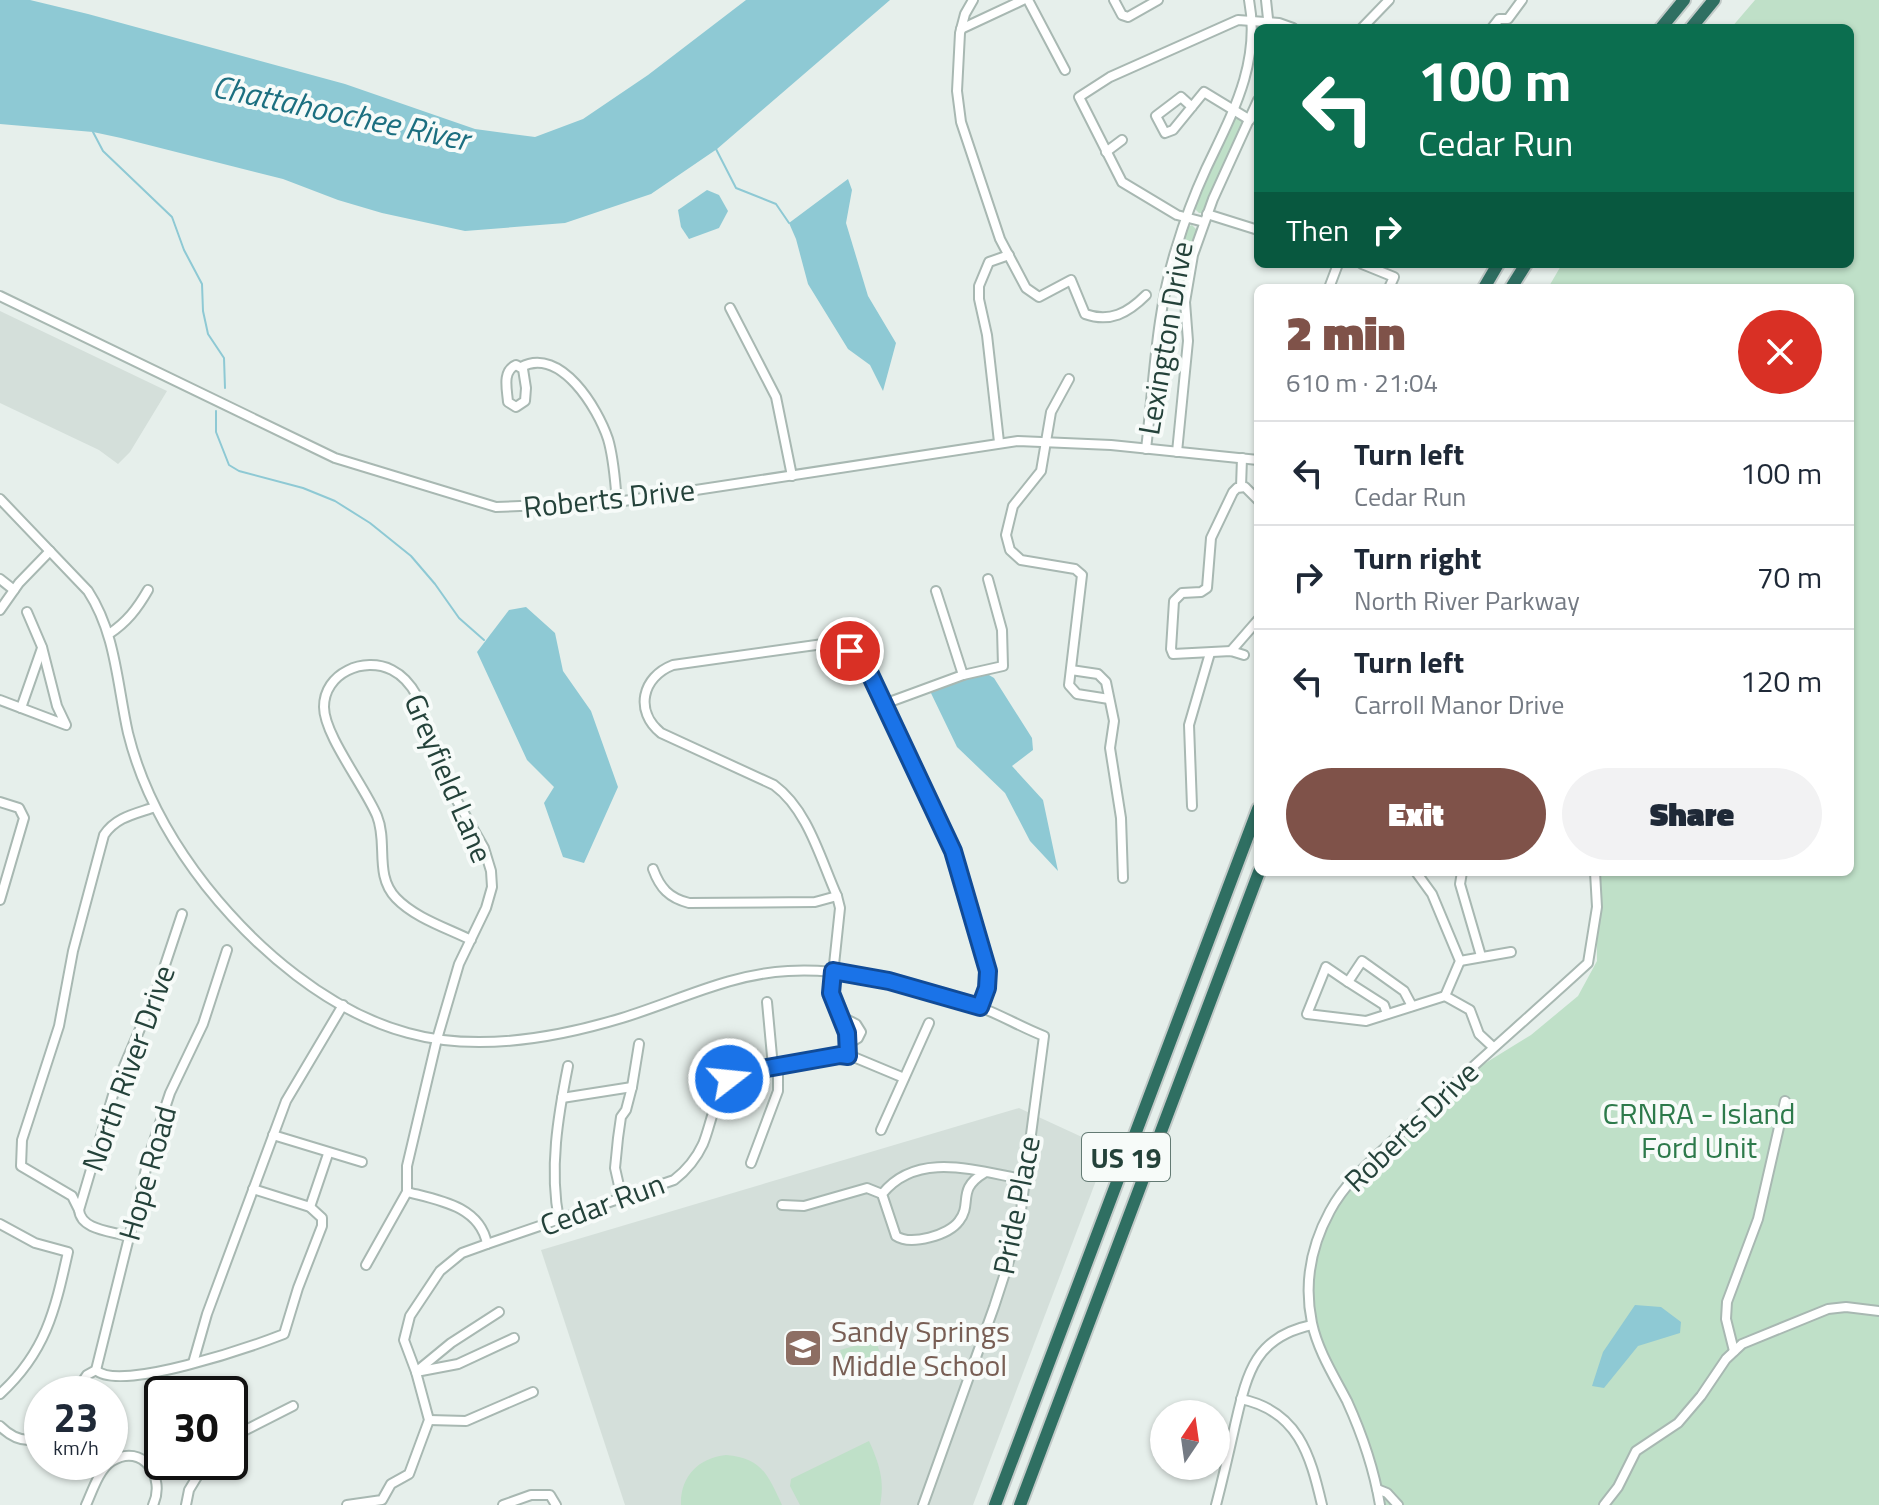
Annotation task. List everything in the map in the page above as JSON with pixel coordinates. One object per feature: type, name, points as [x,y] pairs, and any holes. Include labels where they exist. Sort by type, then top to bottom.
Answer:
[{"type":"highway","points":[[1664,24],[1684,0]]},
{"type":"highway","points":[[1694,24],[1714,0]]},
{"type":"highway","name":"US 19","points":[[995,1505],[1254,820]]},
{"type":"highway","name":"US 19","points":[[1020,1505],[1257,876]]},
{"type":"street","points":[[973,0],[961,29],[957,91],[961,122],[1000,239],[1026,288],[1039,297],[1071,280],[1085,314],[1091,316],[1115,317],[1129,312],[1146,295]]},
{"type":"street","points":[[961,29],[1026,0],[1065,70]]},
{"type":"street","points":[[1114,0],[1122,15],[1128,17],[1158,0]]},
{"type":"street","name":"Lexington Drive","points":[[1146,449],[1168,280],[1196,192],[1235,110],[1246,76],[1253,20],[1249,0]]},
{"type":"street","points":[[1266,0],[1269,24]]},
{"type":"street","points":[[1366,24],[1389,0]]},
{"type":"street","points":[[1508,19],[1522,0]]},
{"type":"street","points":[[1495,24],[1499,19],[1508,19]]},
{"type":"street","points":[[1508,19],[1511,24]]},
{"type":"street","points":[[1254,229],[1206,218],[1186,219],[1122,182],[1079,97],[1124,70],[1238,20],[1266,24]]},
{"type":"street","points":[[1192,107],[1181,97],[1156,116],[1165,133],[1173,130],[1192,107],[1204,92],[1250,120]]},
{"type":"street","name":"Lexington Drive","points":[[1177,452],[1187,353],[1185,297],[1193,255],[1254,110]]},
{"type":"street","points":[[1106,152],[1122,140]]},
{"type":"street","points":[[999,442],[979,291],[989,262],[1009,255]]},
{"type":"street","points":[[1372,268],[1394,277],[1391,284]]},
{"type":"street","name":"Roberts Drive","points":[[0,296],[335,458],[496,507],[617,502],[999,442],[1046,441],[1254,460]]},
{"type":"street","points":[[730,308],[776,397],[792,476]]},
{"type":"street","points":[[521,367],[525,374],[525,401],[516,407],[508,402],[507,373],[513,366],[532,363],[557,368],[588,399],[608,440],[617,502]]},
{"type":"street","points":[[1069,379],[1051,412],[1041,471],[1013,506],[1006,535],[1010,550],[1021,560],[1075,569],[1082,575],[1069,685],[1072,692],[1109,699]]},
{"type":"street","points":[[1241,487],[1242,458]]},
{"type":"street","points":[[1241,487],[1254,496]]},
{"type":"street","points":[[1241,487],[1233,492],[1211,538],[1207,588],[1201,592],[1182,593],[1174,601],[1171,649],[1173,654],[1231,651],[1244,655]]},
{"type":"street","points":[[0,499],[88,591],[104,620],[135,759],[155,807],[183,855],[207,887],[242,926],[290,969],[343,1005],[383,1026],[437,1039],[497,1040],[579,1030],[621,1019],[740,978],[786,971],[833,971],[889,981],[980,1007],[987,988],[988,971],[953,851],[868,670],[856,655],[841,647],[823,644],[673,665],[653,677],[644,698],[648,718],[661,733],[774,785],[788,796],[799,811],[837,896],[840,920],[833,971],[831,993],[842,1017],[848,1056]]},
{"type":"street","points":[[0,610],[50,551]]},
{"type":"street","points":[[0,579],[14,590]]},
{"type":"street","points":[[884,704],[963,675],[1003,666],[1002,630],[988,579]]},
{"type":"street","points":[[109,634],[123,625],[148,590]]},
{"type":"street","points":[[936,591],[963,675]]},
{"type":"street","points":[[0,700],[66,725],[57,706],[42,647],[27,612]]},
{"type":"street","points":[[1231,651],[1254,625]]},
{"type":"street","points":[[21,708],[42,647]]},
{"type":"street","points":[[1192,806],[1189,725],[1210,653]]},
{"type":"street","name":"Greyfield Lane","points":[[407,1192],[407,1166],[437,1039],[459,964],[471,940],[486,908],[492,887],[491,871],[484,848],[441,770],[417,696],[392,670],[359,665],[347,670],[330,687],[324,710],[337,745],[354,770],[377,816],[382,866],[389,889],[415,913],[471,940]]},
{"type":"street","points":[[1071,670],[1102,676],[1106,682],[1114,721],[1110,748],[1121,818],[1123,878]]},
{"type":"street","points":[[0,802],[19,808],[24,818],[0,900]]},
{"type":"street","points":[[79,1210],[72,1196],[21,1166],[22,1140],[59,1026],[73,951],[104,835],[111,825],[155,807]]},
{"type":"street","points":[[653,869],[665,892],[689,903],[815,902],[837,896]]},
{"type":"street","points":[[1419,876],[1432,894],[1460,961],[1445,996]]},
{"type":"street","points":[[1461,876],[1460,884],[1481,956]]},
{"type":"street","name":"Roberts Drive","points":[[1380,1505],[1360,1432],[1312,1325],[1308,1298],[1309,1271],[1317,1241],[1329,1212],[1357,1174],[1588,963],[1597,907],[1595,876]]},
{"type":"street","name":"North River Drive","points":[[127,1236],[85,1224],[79,1217],[79,1210],[116,1085],[157,989],[182,914]]},
{"type":"street","name":"Hope Road","points":[[86,1376],[96,1370],[150,1153],[170,1093],[203,1024],[227,950]]},
{"type":"street","points":[[1460,961],[1511,952]]},
{"type":"street","points":[[1348,982],[1362,961],[1404,991],[1412,1006]]},
{"type":"street","points":[[1387,1014],[1384,1005],[1326,967],[1307,1014],[1366,1021],[1445,996],[1470,1010],[1479,1034],[1493,1047]]},
{"type":"street","points":[[751,1163],[778,1091],[767,1002]]},
{"type":"street","points":[[193,1363],[207,1314],[286,1101],[343,1005]]},
{"type":"street","name":"Pride Place","points":[[923,1505],[1018,1233],[1044,1036],[980,1007]]},
{"type":"street","points":[[842,1017],[856,1024],[861,1032],[848,1044]]},
{"type":"street","points":[[881,1130],[929,1023]]},
{"type":"street","points":[[622,1199],[615,1168],[621,1117],[632,1087],[639,1044]]},
{"type":"street","name":"Cedar Run","points":[[429,1420],[404,1340],[410,1316],[440,1271],[462,1253],[674,1180],[687,1170],[703,1144],[720,1095],[729,1079],[744,1072],[840,1055],[904,1078]]},
{"type":"street","points":[[559,1220],[553,1191],[568,1066]]},
{"type":"street","points":[[562,1098],[632,1087]]},
{"type":"street","points":[[1734,1351],[1726,1319],[1727,1302],[1758,1219],[1785,1101]]},
{"type":"street","points":[[273,1135],[362,1162]]},
{"type":"street","points":[[310,1207],[328,1154]]},
{"type":"street","points":[[882,1194],[899,1176],[945,1165],[1027,1180]]},
{"type":"street","points":[[782,1205],[804,1206],[867,1188],[882,1194],[896,1236],[906,1240],[919,1239],[957,1224],[963,1215],[970,1184],[984,1173]]},
{"type":"street","points":[[96,1370],[106,1376],[140,1375],[243,1350],[284,1334],[322,1226],[321,1214],[310,1207],[253,1189]]},
{"type":"street","points":[[366,1265],[407,1192],[461,1208],[473,1219],[487,1244]]},
{"type":"street","points":[[0,1224],[35,1243],[68,1252],[48,1330],[29,1364],[0,1394]]},
{"type":"street","points":[[1604,1505],[1618,1487],[1636,1451],[1678,1423],[1734,1351],[1750,1340],[1828,1309],[1846,1307],[1879,1311]]},
{"type":"street","points":[[416,1372],[451,1343],[499,1312]]},
{"type":"street","points":[[1216,1505],[1249,1370],[1264,1349],[1286,1333],[1312,1325]]},
{"type":"street","points":[[416,1372],[458,1364],[514,1338]]},
{"type":"street","points":[[347,1505],[382,1500],[391,1484],[409,1474],[429,1420],[466,1421],[533,1392]]},
{"type":"street","points":[[1241,1399],[1268,1407],[1291,1425],[1304,1445],[1322,1505]]},
{"type":"street","points":[[248,1429],[293,1406]]},
{"type":"street","points":[[0,1426],[12,1437],[24,1441]]},
{"type":"street","points":[[86,1505],[105,1468],[112,1461],[138,1457],[147,1461],[154,1471],[157,1497],[153,1505]]},
{"type":"street","points":[[186,1505],[195,1480]]},
{"type":"street","points":[[1377,1489],[1387,1493],[1398,1505]]},
{"type":"street","points":[[503,1505],[542,1493],[550,1495],[556,1505]]},
{"type":"shaded area","points":[[0,311],[167,391],[130,452],[118,464],[99,450],[0,403]]},
{"type":"shaded area","name":"Sandy Springs Middle School","points":[[1019,1108],[1108,1149],[973,1505],[625,1505],[541,1250]]},
{"type":"green space","name":"CRNRA - Island Ford Unit","points":[[1755,0],[1879,0],[1879,1505],[1379,1505],[1373,1469],[1311,1317],[1313,1256],[1331,1205],[1453,1083],[1531,1035],[1578,996],[1597,961],[1596,876],[1854,876],[1854,284],[1550,284],[1560,268],[1854,268],[1854,24],[1734,24]]},
{"type":"green space","points":[[1235,119],[1241,119],[1242,125],[1202,213],[1199,213],[1195,209],[1196,204]]},
{"type":"green space","points":[[1192,225],[1197,230],[1181,292],[1174,296],[1176,261],[1187,227]]},
{"type":"green space","points":[[876,1340],[883,1364],[847,1374],[840,1350]]},
{"type":"green space","points":[[869,1441],[880,1472],[880,1505],[800,1505],[790,1486],[791,1479]]},
{"type":"green space","points":[[726,1455],[756,1464],[782,1505],[681,1505],[684,1486],[693,1471],[707,1460]]},
{"type":"water","name":"Chattahoochee River","points":[[0,0],[30,0],[88,14],[345,84],[475,129],[535,137],[583,119],[648,75],[746,0],[890,0],[717,149],[651,194],[565,223],[465,231],[382,213],[283,179],[121,138],[93,132],[0,124]]},
{"type":"water","points":[[848,179],[852,190],[846,223],[868,296],[896,343],[883,391],[870,365],[848,349],[808,284],[789,223]]},
{"type":"water","points":[[707,190],[719,195],[728,211],[719,228],[689,239],[681,227],[678,210]]},
{"type":"water","points":[[526,607],[555,633],[563,671],[591,711],[618,787],[584,863],[563,857],[544,803],[554,787],[527,760],[477,652],[509,610]]},
{"type":"water","points":[[984,672],[994,678],[1032,738],[1033,750],[1012,766],[1043,800],[1058,871],[1030,841],[1005,793],[957,747],[929,689]]},
{"type":"water","points":[[1635,1305],[1661,1307],[1681,1322],[1680,1333],[1638,1346],[1604,1388],[1592,1386],[1603,1352]]},
{"type":"waterway","points":[[93,132],[103,151],[172,217],[184,250],[202,284],[208,334],[224,358],[225,388]]},
{"type":"waterway","points":[[716,149],[736,188],[776,204],[789,223]]},
{"type":"waterway","points":[[216,411],[216,432],[229,465],[239,471],[303,488],[335,501],[370,523],[411,556],[459,618],[484,640]]},
{"type":"place","name":"Sandy Springs Middle School","points":[[803,1348]]},
{"type":"route","points":[[729,1079],[744,1072],[848,1056],[847,1033],[831,993],[833,971],[889,981],[980,1007],[987,988],[988,971],[953,851],[868,670],[850,651]]}]
